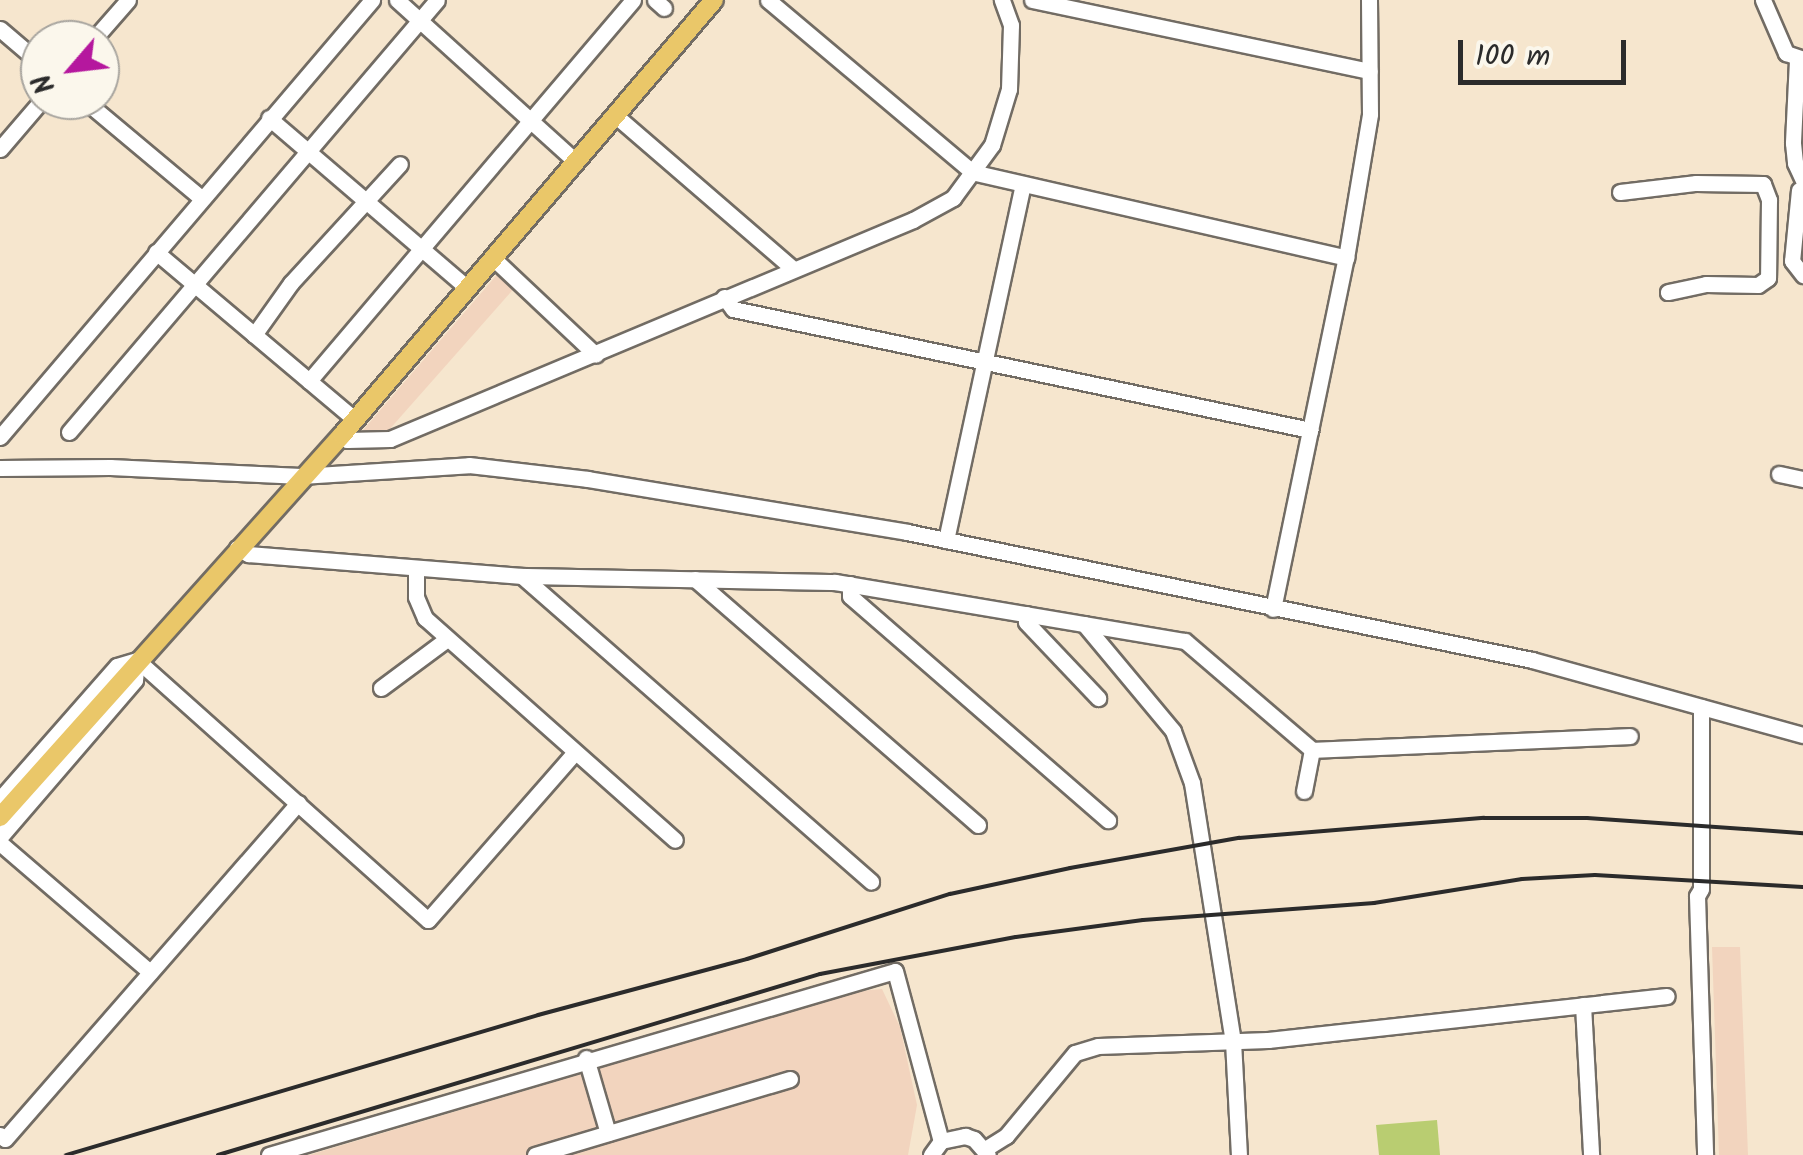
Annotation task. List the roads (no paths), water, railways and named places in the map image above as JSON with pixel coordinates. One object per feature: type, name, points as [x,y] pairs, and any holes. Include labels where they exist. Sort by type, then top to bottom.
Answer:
[{"type":"main road","points":[[0,816],[301,476],[342,435],[714,0]]},
{"type":"street","points":[[111,20],[128,0]]},
{"type":"street","points":[[0,437],[372,0]]},
{"type":"street","points":[[397,0],[576,162]]},
{"type":"street","points":[[69,432],[437,0]]},
{"type":"street","points":[[309,381],[633,0]]},
{"type":"street","points":[[768,0],[972,172],[1346,258]]},
{"type":"street","points":[[342,435],[347,440],[390,439],[913,220],[953,198],[992,146],[1009,88],[1011,25],[1003,0]]},
{"type":"street","points":[[1032,0],[1370,72]]},
{"type":"street","points":[[1273,608],[1346,258],[1370,114],[1369,0]]},
{"type":"street","points":[[1763,0],[1779,43],[1800,60],[1793,143],[1802,186],[1792,261],[1803,275]]},
{"type":"street","points":[[0,30],[20,46]]},
{"type":"street","points":[[616,116],[794,269]]},
{"type":"street","points":[[269,118],[467,288]]},
{"type":"street","points":[[0,149],[25,120]]},
{"type":"street","points":[[108,120],[202,198]]},
{"type":"street","points":[[254,335],[291,283],[400,164]]},
{"type":"street","points":[[946,540],[1023,184]]},
{"type":"street","points":[[1620,192],[1763,184],[1768,196],[1768,278],[1758,285],[1706,284],[1668,292]]},
{"type":"street","points":[[1768,196],[1802,186]]},
{"type":"street","points":[[156,252],[353,418]]},
{"type":"street","points":[[493,258],[596,355]]},
{"type":"street","points":[[724,297],[732,309],[984,365],[1310,430]]},
{"type":"street","points":[[0,468],[301,476],[469,465],[588,478],[946,540],[1532,660],[1803,735]]},
{"type":"street","points":[[1779,474],[1803,479]]},
{"type":"street","points":[[238,548],[248,554],[522,576],[850,584],[1185,641],[1312,750],[1630,736]]},
{"type":"street","points":[[416,568],[416,597],[425,618],[674,840]]},
{"type":"street","points":[[522,576],[871,882]]},
{"type":"street","points":[[696,579],[978,825]]},
{"type":"street","points":[[850,584],[850,596],[1108,820]]},
{"type":"street","points":[[1026,614],[1026,622],[1098,698]]},
{"type":"street","points":[[1084,624],[1174,730],[1192,783],[1233,1042],[1239,1155]]},
{"type":"street","points":[[381,688],[446,639]]},
{"type":"street","points":[[0,799],[117,666],[133,666],[298,803],[428,920],[574,753]]},
{"type":"street","points":[[133,666],[136,680],[0,840],[150,972]]},
{"type":"street","points":[[1701,707],[1701,890],[1697,896],[1705,1155]]},
{"type":"street","points":[[1304,790],[1312,750]]},
{"type":"street","points":[[0,1135],[4,1139],[298,803]]},
{"type":"street","points":[[269,1155],[586,1058],[894,971],[942,1141]]},
{"type":"street","points":[[931,1155],[942,1141],[964,1136],[986,1152],[1006,1136],[1076,1053],[1098,1046],[1233,1042],[1667,996]]},
{"type":"street","points":[[1583,1004],[1591,1155]]},
{"type":"street","points":[[586,1058],[608,1133]]},
{"type":"street","points":[[534,1155],[790,1079]]},
{"type":"railway","points":[[66,1155],[538,1015],[747,959],[950,894],[1070,868],[1239,838],[1484,818],[1587,818],[1803,833]]},
{"type":"railway","points":[[218,1155],[820,974],[1016,937],[1143,920],[1374,903],[1522,879],[1595,875],[1803,887]]}]
